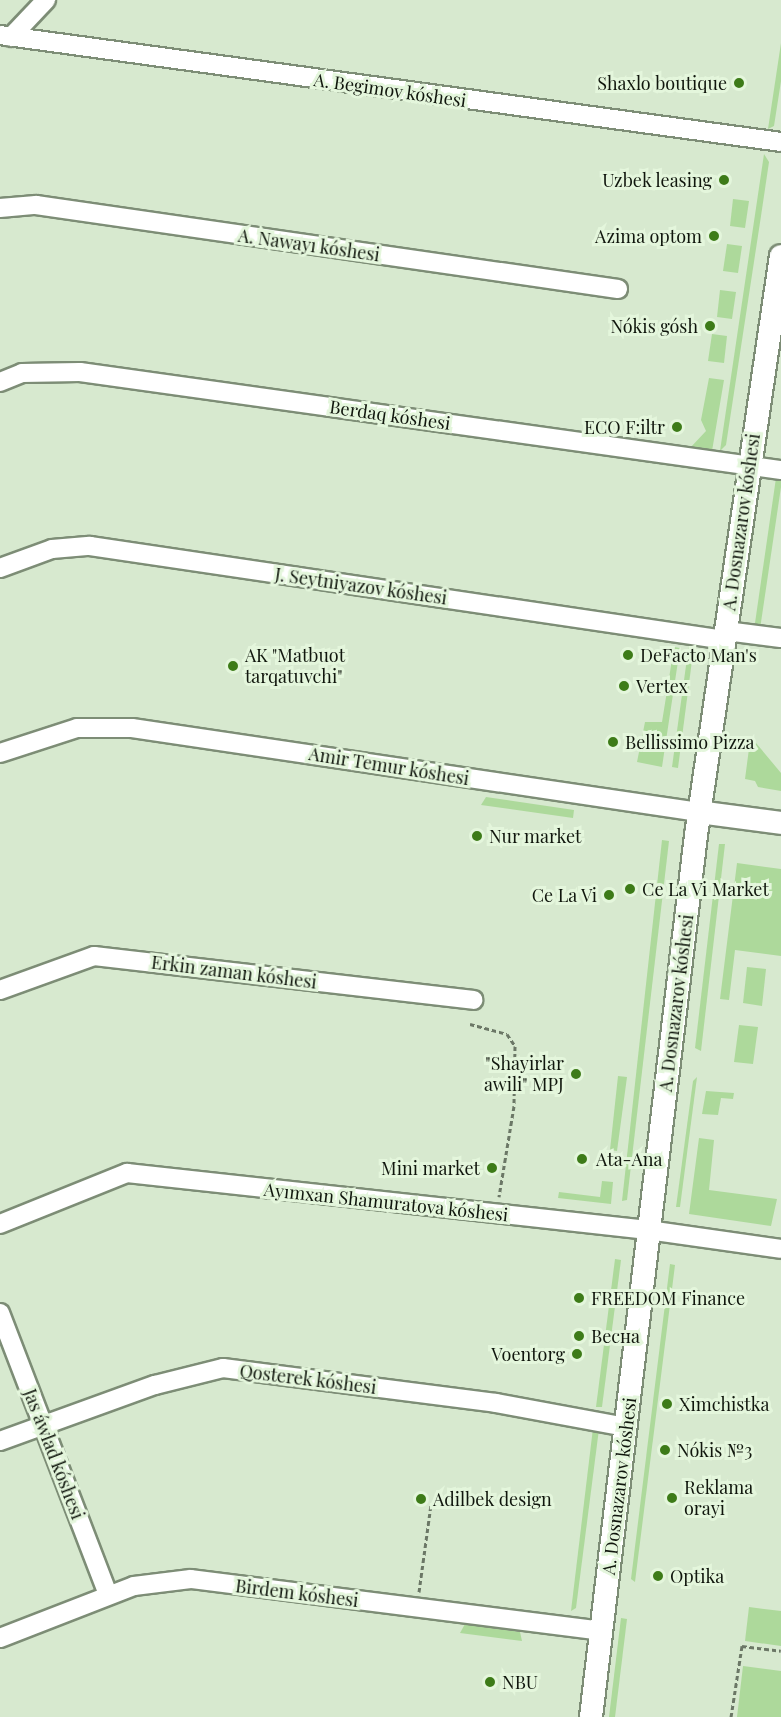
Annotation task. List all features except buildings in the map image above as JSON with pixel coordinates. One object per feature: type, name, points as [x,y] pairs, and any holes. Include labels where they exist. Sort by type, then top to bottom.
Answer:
[{"type":"main road","name":"A. Dosnazarov kóshesi","points":[[591,1717],[699,812],[749,466],[777,312],[781,256]]},
{"type":"main road","name":"Amir Temur kóshesi","points":[[699,812],[781,823]]},
{"type":"street","points":[[5,36],[46,0]]},
{"type":"street","name":"A. Begimov kóshesi","points":[[5,36],[781,142]]},
{"type":"street","name":"A. Nawayı kóshesi","points":[[0,208],[36,205],[618,289]]},
{"type":"street","name":"Berdaq kóshesi","points":[[0,382],[22,373],[80,372],[781,470]]},
{"type":"street","name":"J. Seytniyazov kóshesi","points":[[0,568],[52,549],[90,546],[725,635],[781,638]]},
{"type":"street","name":"Amir Temur kóshesi","points":[[0,753],[77,728],[132,728],[699,812]]},
{"type":"street","name":"Erkin zaman kóshesi","points":[[0,990],[94,956],[473,1000]]},
{"type":"street","name":"Ayımxan Shamuratova kóshesi","points":[[0,1224],[127,1173],[648,1230],[781,1249]]},
{"type":"street","name":"Jas áwlad kóshesi","points":[[0,1312],[108,1594]]},
{"type":"street","name":"Qosterek kóshesi","points":[[0,1441],[42,1423],[196,1372],[223,1368],[496,1403],[626,1427]]},
{"type":"street","name":"Birdem kóshesi","points":[[0,1638],[108,1594],[161,1580],[190,1579],[602,1631]]},
{"type":"path","points":[[470,1024],[507,1034],[515,1046],[514,1106],[496,1214]]},
{"type":"path","points":[[417,1608],[431,1504]]},
{"type":"path","points":[[731,1717],[742,1646],[781,1651]]},
{"type":"green space","points":[[781,43],[781,81],[774,126],[768,129]]},
{"type":"green space","points":[[764,154],[769,162],[761,216],[726,445],[720,451]]},
{"type":"green space","points":[[733,199],[749,201],[745,228],[730,226]]},
{"type":"green space","points":[[727,244],[742,246],[738,273],[723,271]]},
{"type":"green space","points":[[720,290],[736,292],[732,319],[717,317]]},
{"type":"green space","points":[[712,334],[727,336],[724,363],[708,361]]},
{"type":"green space","points":[[709,378],[724,380],[712,451],[690,448],[706,431],[701,420]]},
{"type":"green space","points":[[776,478],[781,478],[781,487],[760,629],[755,623]]},
{"type":"green space","points":[[689,644],[694,645],[678,768],[672,767]]},
{"type":"green space","points":[[674,647],[680,648],[662,767],[637,762],[645,722],[662,722]]},
{"type":"green space","points":[[750,741],[756,743],[781,773],[781,791],[758,787],[755,781],[745,779]]},
{"type":"green space","points":[[486,797],[574,810],[573,818],[481,805]]},
{"type":"green space","points":[[662,840],[669,841],[627,1200],[622,1201]]},
{"type":"green space","points":[[719,844],[725,844],[701,1051],[695,1048]]},
{"type":"green space","points":[[737,863],[781,869],[781,956],[735,950],[729,1000],[720,999]]},
{"type":"green space","points":[[747,967],[766,969],[762,1006],[743,1003]]},
{"type":"green space","points":[[739,1025],[758,1027],[753,1064],[734,1062]]},
{"type":"green space","points":[[618,1076],[627,1077],[617,1151],[610,1150]]},
{"type":"green space","points":[[697,1077],[680,1207],[676,1207],[693,1081]]},
{"type":"green space","points":[[706,1091],[734,1093],[733,1099],[721,1098],[718,1115],[702,1114]]},
{"type":"green space","points":[[699,1138],[714,1140],[709,1190],[777,1199],[771,1226],[689,1214]]},
{"type":"green space","points":[[602,1181],[613,1182],[611,1204],[558,1198],[559,1192],[600,1197]]},
{"type":"green space","points":[[615,1259],[621,1260],[602,1407],[596,1407]]},
{"type":"green space","points":[[670,1264],[675,1265],[635,1582],[631,1579]]},
{"type":"green space","points":[[593,1428],[599,1429],[576,1608],[571,1611]]},
{"type":"green space","points":[[749,1607],[781,1611],[781,1646],[745,1641]]},
{"type":"green space","points":[[621,1618],[627,1619],[615,1717],[609,1717]]},
{"type":"green space","points":[[465,1624],[520,1632],[522,1641],[460,1633]]},
{"type":"green space","points":[[743,1666],[781,1671],[781,1717],[737,1717]]},
{"type":"place","name":"Shaxlo boutique","points":[[739,83]]},
{"type":"place","name":"Uzbek leasing","points":[[724,180]]},
{"type":"place","name":"Azima optom","points":[[714,236]]},
{"type":"place","name":"Nókis gósh","points":[[710,326]]},
{"type":"place","name":"ECO F:iltr","points":[[677,427]]},
{"type":"place","name":"DeFacto Man's","points":[[628,655]]},
{"type":"place","name":"AK \"Matbuot tarqatuvchi\"","points":[[233,666]]},
{"type":"place","name":"Vertex","points":[[624,686]]},
{"type":"place","name":"Bellissimo Pizza","points":[[613,742]]},
{"type":"place","name":"Nur market","points":[[477,836]]},
{"type":"place","name":"Ce La Vi Market","points":[[630,889]]},
{"type":"place","name":"Ce La Vi","points":[[609,895]]},
{"type":"place","name":"\"Shayirlar awili\" MPJ","points":[[576,1074]]},
{"type":"place","name":"Ata-Ana","points":[[582,1159]]},
{"type":"place","name":"Mini market","points":[[492,1168]]},
{"type":"place","name":"FREEDOM Finance","points":[[579,1298]]},
{"type":"place","name":"Весна","points":[[579,1336]]},
{"type":"place","name":"Voentorg","points":[[577,1354]]},
{"type":"place","name":"Ximchistka","points":[[667,1404]]},
{"type":"place","name":"Nókis №3","points":[[665,1450]]},
{"type":"place","name":"Reklama orayi","points":[[672,1498]]},
{"type":"place","name":"Adilbek design","points":[[421,1499]]},
{"type":"place","name":"Optika","points":[[658,1576]]},
{"type":"place","name":"NBU","points":[[490,1682]]}]
